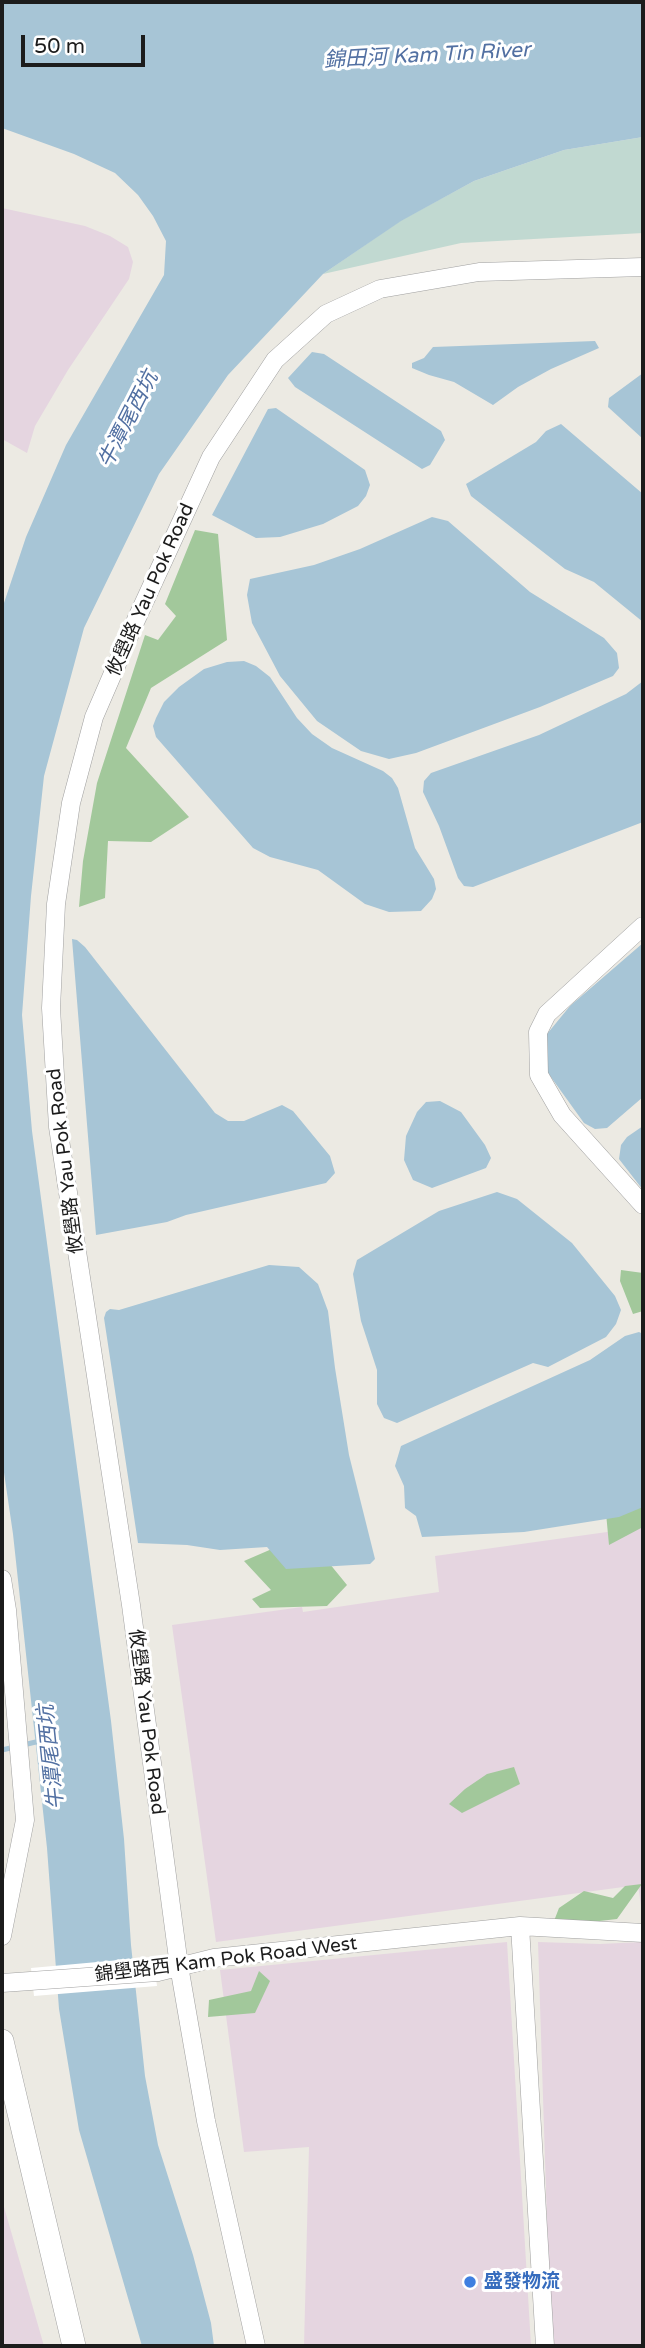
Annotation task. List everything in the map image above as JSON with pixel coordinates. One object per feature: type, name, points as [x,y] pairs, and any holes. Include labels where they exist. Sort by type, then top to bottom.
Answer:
[{"type":"street","name":"攸壆路 Yau Pok Road","points":[[256,2346],[206,2121],[178,1966],[131,1605],[58,1127],[51,1009],[56,904],[71,803],[80,761],[94,717],[211,457],[275,360],[326,314],[380,289],[479,272],[643,267]]},
{"type":"street","points":[[643,926],[547,1014],[538,1032],[539,1074],[562,1115],[643,1205]]},
{"type":"street","points":[[2,1579],[25,1820],[2,1936]]},
{"type":"street","name":"錦壆路西 Kam Pok Road West","points":[[17,1983],[158,1972],[214,1958],[520,1926],[643,1933]]},
{"type":"street","points":[[520,1926],[545,2346]]},
{"type":"street","points":[[2,2041],[74,2346]]},
{"type":"shaded area","points":[[643,137],[643,233],[461,243],[323,274],[400,221],[474,181],[564,150]]},
{"type":"shaded area","points":[[2,208],[85,226],[110,236],[128,247],[133,262],[129,279],[68,370],[35,426],[27,453],[2,439]]},
{"type":"shaded area","points":[[643,1527],[643,1920],[638,1885],[216,1942],[172,1625],[302,1607],[303,1612],[439,1592],[435,1556]]},
{"type":"shaded area","points":[[507,1942],[531,2346],[304,2346],[309,2147],[244,2152],[220,1970]]},
{"type":"shaded area","points":[[538,1942],[643,1942],[643,2346],[551,2346]]},
{"type":"shaded area","points":[[2,2200],[44,2346],[2,2346]]},
{"type":"green space","points":[[195,530],[218,534],[227,640],[151,688],[126,748],[189,817],[151,842],[108,841],[105,898],[79,907],[83,861],[97,783],[145,635],[158,640],[176,616],[165,604]]},
{"type":"green space","points":[[621,1270],[643,1273],[643,1311],[633,1314],[620,1281]]},
{"type":"green space","points":[[643,1499],[643,1527],[609,1545],[606,1513]]},
{"type":"green space","points":[[288,1542],[316,1547],[347,1585],[327,1606],[260,1608],[252,1599],[271,1590],[244,1561]]},
{"type":"green space","points":[[514,1767],[520,1784],[462,1813],[449,1804],[487,1774]]},
{"type":"green space","points":[[642,1884],[617,1919],[565,1925],[554,1921],[559,1908],[584,1891],[613,1898],[625,1886]]},
{"type":"green space","points":[[259,1971],[270,1981],[255,2013],[208,2017],[209,2000],[251,1991]]},
{"type":"water","points":[[2,2],[643,2],[643,137],[564,150],[474,181],[401,221],[323,274],[228,375],[159,474],[84,628],[44,776],[22,1015],[32,1131],[111,1721],[145,2076],[158,2145],[193,2255],[211,2323],[214,2346],[142,2346],[79,2130],[59,2009],[47,1848],[13,1534],[2,1459],[2,609],[26,537],[66,445],[164,275],[166,241],[138,195],[115,173],[74,154],[2,128]]},
{"type":"water","points":[[595,341],[599,348],[551,369],[518,387],[493,405],[454,382],[412,368],[412,363],[424,358],[433,347]]},
{"type":"water","points":[[312,352],[324,354],[441,431],[445,440],[430,465],[422,469],[295,387],[288,378]]},
{"type":"water","points":[[643,373],[643,439],[608,407],[609,398]]},
{"type":"water","points":[[276,408],[365,470],[370,485],[358,506],[323,524],[280,537],[256,538],[212,515],[268,409]]},
{"type":"water","points":[[561,424],[643,494],[643,622],[594,582],[565,569],[471,496],[466,484]]},
{"type":"water","points":[[432,517],[448,521],[530,592],[604,638],[617,653],[619,668],[613,676],[540,707],[416,753],[389,759],[361,751],[317,721],[280,676],[252,623],[247,595],[250,579],[314,565],[360,549]]},
{"type":"water","points":[[244,661],[270,677],[297,718],[312,734],[332,748],[383,771],[392,778],[398,788],[415,848],[434,879],[436,889],[432,899],[421,911],[389,912],[365,904],[318,870],[270,857],[253,848],[156,737],[153,726],[156,718],[164,702],[179,687],[204,669],[227,662]]},
{"type":"water","points":[[643,681],[643,822],[473,887],[464,886],[458,878],[423,792],[424,781],[431,773],[539,735],[626,694]]},
{"type":"water","points":[[72,939],[85,947],[215,1113],[228,1121],[244,1121],[282,1105],[293,1111],[330,1156],[335,1173],[326,1183],[186,1215],[167,1222],[96,1235]]},
{"type":"water","points":[[643,943],[643,1097],[607,1128],[595,1129],[584,1123],[548,1073],[541,1052],[547,1034],[570,1006]]},
{"type":"water","points":[[440,1101],[461,1112],[491,1158],[486,1168],[432,1188],[413,1180],[404,1160],[406,1136],[417,1112],[426,1102]]},
{"type":"water","points":[[643,1126],[643,1190],[619,1159],[621,1145],[627,1137]]},
{"type":"water","points":[[497,1192],[517,1199],[572,1243],[615,1296],[621,1310],[616,1324],[606,1337],[548,1367],[533,1363],[397,1423],[384,1418],[377,1404],[377,1370],[361,1321],[353,1274],[357,1260],[439,1211]]},
{"type":"water","points":[[269,1265],[299,1267],[318,1284],[328,1311],[349,1455],[375,1559],[370,1564],[286,1569],[267,1547],[220,1550],[187,1545],[138,1543],[104,1318],[106,1312]]},
{"type":"water","points":[[639,1332],[643,1334],[643,1507],[619,1517],[524,1532],[422,1537],[416,1516],[405,1508],[404,1486],[395,1466],[401,1446],[590,1360],[625,1336]]},
{"type":"pier","points":[[153,1957],[157,1986],[34,1996],[31,1968]]},
{"type":"waterway","name":"牛潭尾西坑","points":[[2,1750],[40,1741]]},
{"type":"place","name":"盛發物流","points":[[470,2282]]},
{"type":"water label","name":"錦田河 Kam Tin River","points":[[427,56]]}]
